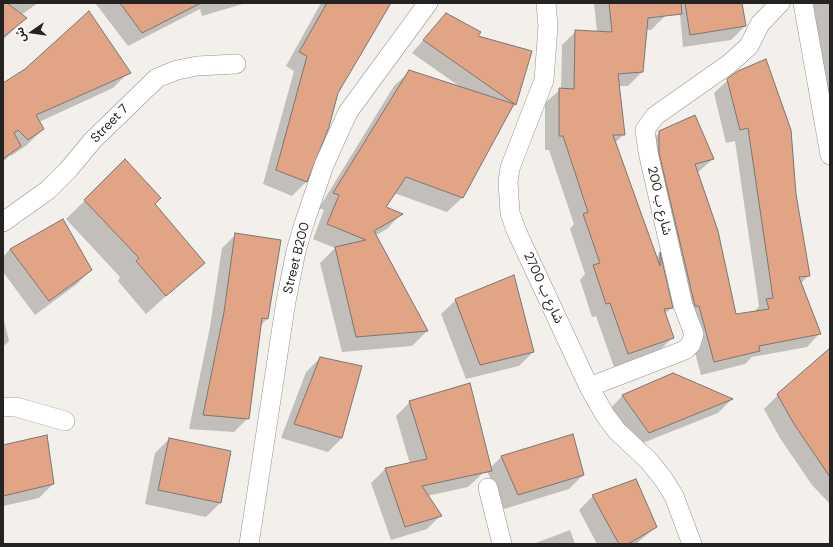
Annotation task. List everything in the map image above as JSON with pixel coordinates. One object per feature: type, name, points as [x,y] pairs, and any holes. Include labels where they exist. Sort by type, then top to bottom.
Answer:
[{"type":"street","name":"Street B200","points":[[250,544],[286,301],[296,251],[304,224],[324,165],[348,112],[428,3]]},
{"type":"street","name":"شارع ب 2700","points":[[546,3],[548,26],[544,80],[510,168],[508,198],[516,230],[589,387],[605,415],[617,431],[649,461],[664,480],[674,496],[692,544]]},
{"type":"street","name":"شارع ب 200","points":[[589,387],[685,350],[691,344],[694,334],[683,305],[648,152],[645,130],[655,116],[730,64],[750,46],[760,24],[780,3]]},
{"type":"street","points":[[803,3],[830,155]]},
{"type":"street","name":"Street 7","points":[[3,222],[48,190],[68,170],[93,140],[157,78],[177,70],[197,66],[236,64]]},
{"type":"street","points":[[3,407],[16,408],[65,421]]},
{"type":"street","points":[[488,488],[502,544]]},
{"type":"building","points":[[3,3],[7,3],[27,18],[3,37]]},
{"type":"building","points":[[120,3],[201,3],[142,33]]},
{"type":"building","points":[[327,3],[391,3],[338,93],[329,127],[307,182],[276,170],[307,56],[299,52]]},
{"type":"building","points":[[609,3],[681,3],[682,14],[648,18],[643,72],[618,74],[625,135],[613,135],[660,266],[660,252],[673,308],[664,309],[674,338],[628,354],[610,303],[606,304],[593,265],[600,263],[583,214],[588,212],[563,136],[559,136],[559,88],[574,89],[575,30],[612,32]]},
{"type":"building","points":[[685,3],[742,3],[746,26],[690,35]]},
{"type":"building","points":[[89,11],[131,73],[36,115],[44,129],[28,140],[18,130],[14,133],[21,146],[3,159],[3,83],[25,69]]},
{"type":"building","points":[[446,13],[481,32],[478,36],[532,51],[516,105],[423,40]]},
{"type":"building","points":[[766,59],[791,130],[796,194],[810,276],[799,277],[821,334],[759,346],[760,351],[714,362],[699,306],[695,306],[694,302],[659,153],[659,131],[695,115],[714,159],[695,164],[718,231],[736,314],[769,309],[766,299],[773,298],[748,128],[740,130],[727,79],[738,71]]},
{"type":"building","points":[[409,70],[514,104],[463,198],[406,177],[386,207],[403,214],[374,231],[428,331],[356,337],[335,247],[366,240],[327,224],[339,195],[333,193]]},
{"type":"building","points":[[125,159],[161,198],[155,204],[205,263],[166,296],[136,261],[139,258],[84,200]]},
{"type":"building","points":[[63,219],[92,270],[49,301],[10,249]]},
{"type":"building","points":[[235,233],[281,240],[268,319],[262,318],[249,419],[203,415],[224,312]]},
{"type":"building","points":[[514,275],[534,352],[480,365],[455,299]]},
{"type":"building","points":[[830,348],[830,477],[794,424],[777,394]]},
{"type":"building","points":[[320,357],[362,366],[342,438],[294,424]]},
{"type":"building","points":[[673,373],[733,399],[649,433],[622,395]]},
{"type":"building","points":[[470,383],[492,471],[422,486],[442,516],[405,527],[385,468],[427,459],[409,401]]},
{"type":"building","points":[[573,434],[584,475],[518,495],[501,456]]},
{"type":"building","points":[[47,435],[54,484],[3,496],[3,445]]},
{"type":"building","points":[[169,438],[231,451],[221,503],[158,490]]},
{"type":"building","points":[[636,479],[657,527],[628,544],[619,544],[592,495]]}]
